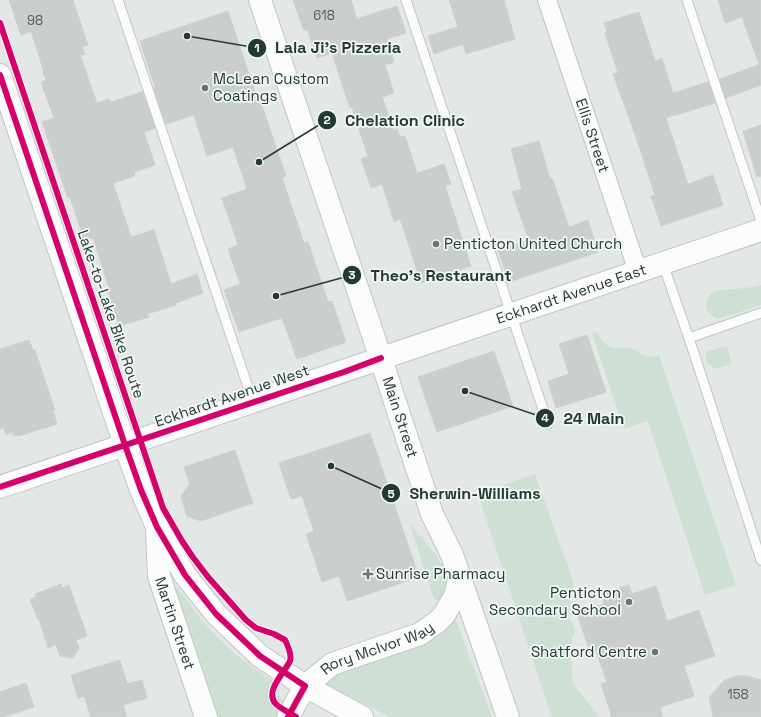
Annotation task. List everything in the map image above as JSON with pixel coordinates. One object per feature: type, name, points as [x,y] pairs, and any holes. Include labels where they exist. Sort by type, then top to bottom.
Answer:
[{"type":"main road","name":"Main Street","points":[[260,0],[432,514],[452,554],[508,717]]},
{"type":"main road","name":"Martin Street","points":[[0,75],[125,446],[157,528],[185,575],[216,614],[260,656],[305,686],[362,717]]},
{"type":"main road","name":"Eckhardt Avenue East","points":[[381,358],[761,230]]},
{"type":"main road","name":"Eckhardt Avenue West","points":[[0,487],[344,372],[381,358]]},
{"type":"main road","name":"Martin Street","points":[[157,528],[159,576],[206,717]]},
{"type":"main road","name":"Rory McIvor Way","points":[[288,717],[305,686],[332,664],[420,634],[437,622],[444,615],[455,596],[460,576]]},
{"type":"street","name":"Ellis Street","points":[[547,0],[638,272]]},
{"type":"lane","points":[[118,0],[253,402]]},
{"type":"lane","points":[[406,0],[548,424]]},
{"type":"lane","points":[[687,0],[761,221]]},
{"type":"lane","points":[[663,264],[761,560]]},
{"type":"lane","points":[[688,338],[761,313]]},
{"type":"green space","points":[[761,285],[761,305],[716,319],[707,310],[706,304],[711,293],[715,291]]},
{"type":"green space","points":[[597,332],[603,341],[611,347],[630,348],[650,357],[659,355],[736,585],[705,595],[648,421],[624,429],[592,333]]},
{"type":"green space","points":[[727,346],[732,364],[716,368],[708,363],[706,352]]},
{"type":"green space","points":[[535,474],[573,581],[569,617],[575,629],[574,636],[572,638],[572,677],[578,691],[600,717],[552,717],[478,494]]},
{"type":"green space","points":[[409,522],[432,549],[443,567],[445,589],[441,602],[434,599]]},
{"type":"green space","points":[[178,588],[200,618],[225,645],[244,661],[280,686],[278,689],[284,703],[277,717],[216,717],[174,589]]},
{"type":"green space","points":[[452,618],[456,621],[492,717],[390,717],[323,683],[338,670]]},
{"type":"building","points":[[9,0],[73,0],[88,45],[82,47],[85,54],[80,55],[97,103],[109,99],[111,102],[142,92],[155,128],[144,132],[155,165],[134,172],[135,176],[113,183],[131,237],[154,230],[171,284],[197,274],[203,293],[176,303],[176,305],[147,314],[149,317],[119,326],[108,291],[110,291],[93,238],[84,240],[70,197],[68,198],[42,122],[54,118],[41,82],[46,80],[31,31],[21,35]]},
{"type":"building","points":[[293,0],[351,0],[357,19],[397,6],[406,33],[387,39],[394,62],[385,65],[394,93],[382,97],[394,131],[397,129],[400,137],[405,136],[417,173],[444,164],[451,184],[445,186],[471,266],[421,283],[400,219],[394,222],[382,184],[371,188],[361,159],[368,157],[352,107],[350,108],[332,53],[317,58],[307,29],[304,31]]},
{"type":"building","points":[[449,0],[504,0],[515,39],[466,54],[463,44],[434,54],[428,36],[458,27]]},
{"type":"building","points":[[718,0],[761,0],[761,64],[759,64],[742,17],[725,23]]},
{"type":"building","points":[[228,11],[256,95],[258,94],[286,176],[282,178],[304,243],[308,242],[328,302],[332,301],[346,342],[297,359],[282,318],[239,332],[224,290],[240,284],[228,249],[238,245],[222,198],[247,189],[233,147],[207,156],[194,115],[166,124],[140,41]]},
{"type":"building","points":[[639,12],[655,61],[662,58],[673,93],[708,82],[715,103],[666,118],[688,184],[713,175],[723,205],[661,226],[651,196],[655,195],[613,74],[618,73],[605,33],[607,32],[604,23]]},
{"type":"building","points":[[761,64],[761,85],[726,98],[720,79]]},
{"type":"building","points":[[761,125],[761,176],[757,177],[743,131]]},
{"type":"building","points":[[539,141],[550,179],[552,178],[569,227],[588,220],[598,252],[509,282],[498,250],[529,240],[512,192],[522,189],[511,149]]},
{"type":"building","points":[[587,335],[606,392],[556,408],[548,381],[569,374],[559,344]]},
{"type":"building","points":[[29,340],[33,350],[35,350],[55,410],[53,411],[57,424],[19,436],[14,436],[12,432],[6,434],[4,428],[0,429],[0,349]]},
{"type":"building","points":[[494,351],[513,406],[437,432],[418,377]]},
{"type":"building","points":[[370,433],[419,577],[347,601],[339,576],[322,582],[306,534],[314,531],[302,496],[291,499],[279,463]]},
{"type":"building","points":[[235,450],[253,503],[201,521],[187,516],[181,496],[190,484],[184,467]]},
{"type":"building","points":[[61,584],[62,588],[69,585],[87,636],[76,640],[79,648],[73,658],[60,656],[56,645],[48,648],[39,619],[38,620],[30,599],[36,597],[35,594]]},
{"type":"building","name":"Shatford Centre","points":[[629,585],[632,594],[656,586],[667,621],[699,610],[715,656],[684,666],[694,696],[660,707],[663,717],[612,717],[601,684],[607,682],[595,648],[589,649],[577,613],[604,604],[601,594]]},
{"type":"building","points":[[120,660],[127,684],[142,680],[147,698],[123,705],[127,717],[91,717],[84,696],[78,698],[71,675]]},
{"type":"building","points":[[736,676],[747,676],[761,680],[761,717],[713,717],[709,697],[725,680]]},
{"type":"building","points":[[26,683],[34,707],[0,717],[0,692]]},
{"type":"cycle path","name":"Lake-to-Lake Bike Route","points":[[0,23],[163,508],[192,556],[208,577],[246,620],[256,628],[274,634],[285,640],[290,653],[290,661],[272,692],[275,703],[296,717]]},
{"type":"cycle path","points":[[0,75],[125,445],[141,490],[157,527],[185,575],[216,614],[260,656],[305,686],[288,717]]},
{"type":"cycle path","points":[[0,487],[344,372],[381,358]]},
{"type":"place","name":"Lala Ji's Pizzeria","points":[[187,36]]},
{"type":"place","name":"McLean Custom Coatings","points":[[205,88]]},
{"type":"place","name":"Chelation Clinic","points":[[259,162]]},
{"type":"place","name":"Penticton United Church","points":[[436,244]]},
{"type":"place","name":"Theo's Restaurant","points":[[276,296]]},
{"type":"place","name":"24 Main","points":[[465,391]]},
{"type":"place","name":"Sherwin-Williams","points":[[331,466]]},
{"type":"place","name":"Sunrise Pharmacy","points":[[368,574]]},
{"type":"place","name":"Penticton Secondary School","points":[[629,602]]},
{"type":"place","name":"Shatford Centre","points":[[655,652]]}]
